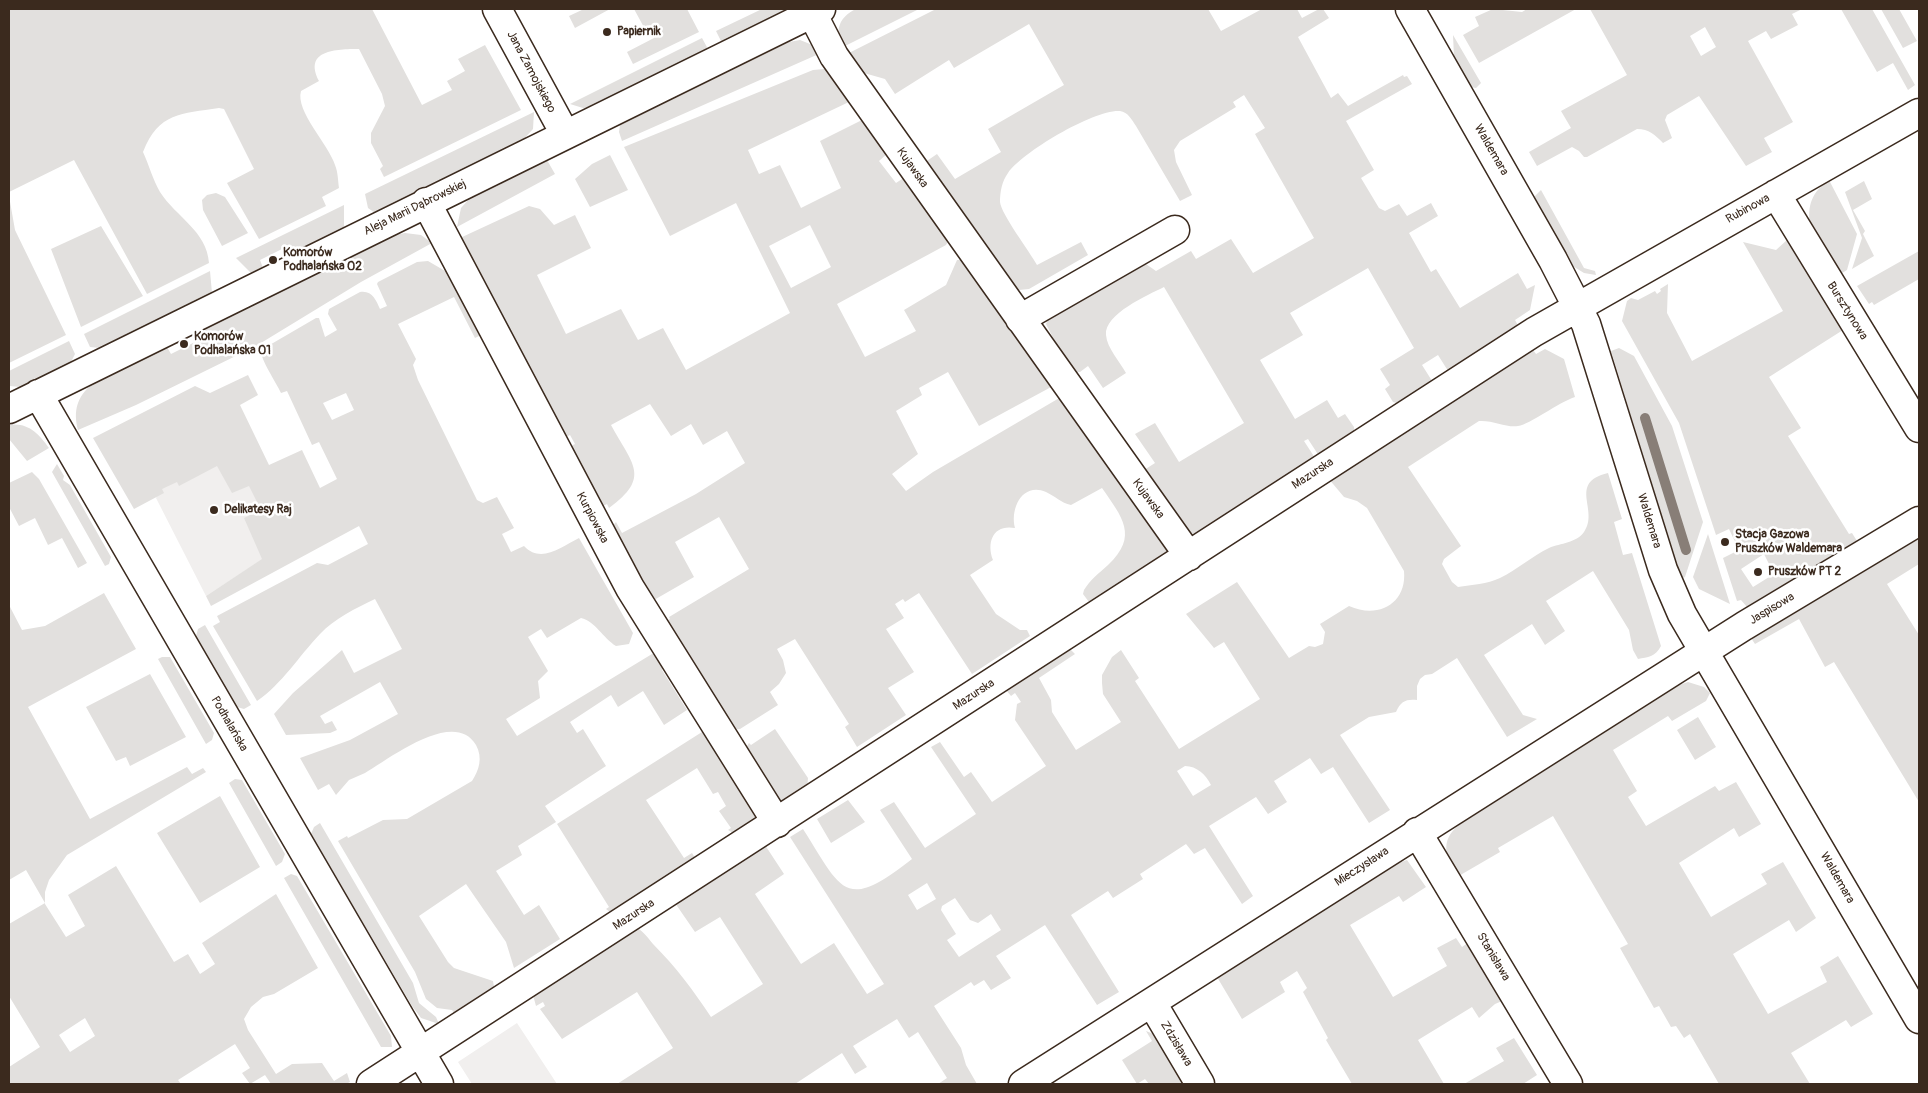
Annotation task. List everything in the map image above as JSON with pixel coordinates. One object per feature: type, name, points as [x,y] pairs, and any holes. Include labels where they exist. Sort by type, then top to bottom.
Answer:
[{"type":"street","name":"Jana Zamojskiego","points":[[497,9],[565,134]]},
{"type":"street","name":"Waldemara","points":[[1410,9],[1577,306],[1590,334],[1667,581],[1703,652],[1919,1019]]},
{"type":"street","name":"Aleja Marii Dąbrowskiej","points":[[9,409],[816,11]]},
{"type":"street","name":"Kujawska","points":[[816,11],[834,56],[1189,556]]},
{"type":"street","name":"Rubinowa","points":[[1577,306],[1919,113]]},
{"type":"street","name":"Bursztynowa","points":[[1776,194],[1919,428]]},
{"type":"street","name":"Kurpiowska","points":[[426,202],[630,588],[777,823]]},
{"type":"street","points":[[1020,319],[1174,230]]},
{"type":"street","name":"Mazurska","points":[[371,1084],[777,823],[1525,337],[1577,306]]},
{"type":"street","name":"Podhalańska","points":[[38,394],[439,1084]]},
{"type":"street","name":"Jaspisowa","points":[[1703,652],[1919,521]]},
{"type":"street","name":"Mieczysława","points":[[1023,1084],[1703,652]]},
{"type":"street","name":"Stanisława","points":[[1417,832],[1568,1084]]},
{"type":"street","name":"Zdzisława","points":[[1152,1003],[1200,1084]]},
{"type":"shaded area","points":[[9,9],[372,9],[422,105],[452,90],[447,81],[465,71],[458,59],[485,45],[521,110],[384,177],[380,169],[383,166],[371,143],[371,133],[385,106],[382,94],[359,49],[324,53],[315,63],[315,71],[319,81],[301,91],[300,99],[308,118],[332,157],[337,171],[339,188],[322,197],[326,206],[259,239],[227,183],[254,169],[224,109],[193,112],[173,117],[156,129],[143,152],[160,192],[197,233],[207,252],[209,263],[147,294],[74,160],[9,192]]},
{"type":"shaded area","points":[[584,9],[610,9],[575,28],[569,16]]},
{"type":"shaded area","points":[[634,9],[687,9],[699,32],[633,64],[627,52],[654,38],[649,29],[646,31]]},
{"type":"shaded area","points":[[762,9],[791,9],[722,43],[716,31]]},
{"type":"shaded area","points":[[856,9],[919,9],[841,48],[838,35],[840,25],[850,12]]},
{"type":"shaded area","points":[[936,9],[1208,9],[1221,31],[1262,9],[1297,9],[1302,18],[1319,9],[1323,9],[1329,18],[1298,37],[1331,98],[1338,93],[1348,106],[1403,75],[1404,77],[1407,76],[1412,84],[1346,121],[1374,170],[1361,178],[1379,208],[1385,211],[1399,204],[1407,216],[1431,203],[1438,216],[1409,233],[1431,272],[1436,269],[1460,308],[1518,273],[1527,289],[1535,285],[1530,310],[1515,320],[1520,329],[1450,374],[1438,355],[1422,365],[1434,384],[1400,404],[1393,402],[1385,389],[1390,385],[1380,369],[1414,348],[1368,268],[1290,313],[1303,335],[1260,360],[1295,419],[1327,400],[1338,418],[1345,414],[1354,427],[1354,433],[1319,456],[1308,439],[1304,441],[1315,458],[1197,534],[1188,533],[1141,472],[1155,463],[1135,434],[1155,423],[1179,462],[1244,423],[1164,287],[1128,306],[1107,327],[1106,335],[1109,345],[1126,373],[1103,388],[1088,366],[1080,372],[1071,373],[1046,324],[1049,317],[1143,262],[1156,271],[1191,251],[1196,259],[1231,239],[1253,273],[1314,238],[1255,134],[1265,128],[1244,95],[1233,102],[1236,107],[1180,141],[1174,150],[1176,162],[1192,195],[1180,201],[1136,126],[1125,113],[1120,111],[1109,112],[1077,124],[1060,133],[1028,154],[1008,173],[1003,183],[1000,202],[1010,224],[1037,265],[1081,242],[1088,255],[1029,289],[1009,291],[921,165],[937,154],[955,179],[1001,152],[988,129],[1064,85],[1029,24],[954,68],[949,60],[895,94],[885,79],[864,73],[845,55]]},
{"type":"shaded area","points":[[1493,9],[1522,12],[1527,9],[1576,9],[1479,63],[1463,35],[1479,26],[1475,17]]},
{"type":"shaded area","points":[[1590,9],[1802,9],[1792,14],[1798,25],[1771,39],[1766,31],[1748,41],[1793,122],[1764,138],[1772,152],[1746,166],[1699,96],[1667,115],[1665,120],[1672,138],[1663,143],[1648,131],[1637,129],[1587,157],[1584,157],[1572,147],[1537,166],[1529,152],[1571,128],[1561,111],[1627,75]],"holes":[[[1705,27],[1716,47],[1701,56],[1690,36]]]},
{"type":"shaded area","points":[[1841,9],[1872,9],[1915,85],[1908,90],[1893,63],[1877,72]]},
{"type":"shaded area","points":[[1881,9],[1899,9],[1917,41],[1903,48]]},
{"type":"shaded area","points":[[1453,35],[1481,83],[1476,88],[1471,87],[1454,57]]},
{"type":"shaded area","points":[[702,38],[708,49],[592,107],[583,108],[570,104]]},
{"type":"shaded area","points":[[800,40],[815,46],[821,53],[622,141],[619,132],[620,125],[789,42]]},
{"type":"shaded area","points":[[813,70],[831,70],[851,101],[748,150],[759,174],[780,165],[801,208],[841,188],[820,141],[864,119],[888,153],[879,161],[896,183],[905,177],[949,239],[946,245],[837,304],[865,357],[916,331],[904,310],[946,285],[957,260],[963,260],[1053,386],[979,426],[948,372],[919,388],[922,395],[896,411],[918,454],[892,474],[906,491],[933,472],[1061,397],[1168,545],[1166,556],[1092,606],[1083,594],[1084,590],[1117,555],[1123,545],[1125,536],[1124,526],[1116,508],[1102,488],[1071,505],[1038,490],[1024,494],[1014,513],[1015,528],[1008,527],[997,531],[991,540],[993,560],[970,575],[996,614],[1020,630],[1027,630],[1030,636],[972,674],[919,593],[905,602],[903,599],[895,604],[904,618],[886,629],[914,672],[888,688],[906,715],[857,747],[845,727],[849,724],[795,639],[777,649],[783,660],[786,673],[779,684],[770,692],[778,705],[740,729],[730,730],[666,621],[670,619],[669,617],[749,569],[719,517],[675,542],[694,577],[654,600],[649,599],[610,529],[616,522],[622,533],[696,494],[745,463],[727,431],[703,445],[691,424],[671,436],[650,404],[611,425],[631,460],[634,478],[622,497],[609,508],[607,504],[603,506],[580,464],[575,463],[567,448],[575,444],[570,435],[562,439],[460,238],[529,206],[540,209],[554,225],[575,215],[591,248],[537,275],[566,334],[621,309],[638,340],[663,328],[686,370],[790,313],[736,203],[670,236],[624,147]],"holes":[[[810,225],[831,267],[791,288],[769,246]]]},
{"type":"shaded area","points":[[534,112],[533,129],[523,140],[375,213],[368,208],[365,194]]},
{"type":"shaded area","points":[[610,155],[628,190],[590,207],[575,179],[592,164]]},
{"type":"shaded area","points":[[547,160],[555,174],[457,227],[461,208],[470,198]]},
{"type":"shaded area","points":[[1829,180],[1857,234],[1847,270],[1839,275],[1810,226],[1809,218],[1810,205],[1815,194]]},
{"type":"shaded area","points":[[1864,181],[1872,199],[1853,210],[1865,231],[1863,234],[1874,256],[1852,269],[1862,238],[1845,192]]},
{"type":"shaded area","points":[[1541,190],[1584,268],[1595,271],[1596,275],[1584,273],[1571,265],[1533,198]]},
{"type":"shaded area","points":[[216,193],[225,197],[248,233],[222,246],[203,210],[202,200],[207,195]]},
{"type":"shaded area","points":[[9,196],[15,230],[66,335],[9,363]]},
{"type":"shaded area","points":[[344,205],[344,228],[288,256],[284,248],[260,260],[263,268],[252,274],[236,258]]},
{"type":"shaded area","points":[[101,226],[143,296],[81,327],[51,249]]},
{"type":"shaded area","points":[[405,233],[421,235],[432,243],[361,282],[256,346],[136,405],[78,430],[76,411],[80,399],[92,384],[167,347],[171,354],[195,342],[192,335],[395,235]]},
{"type":"shaded area","points":[[1787,240],[1843,330],[1769,377],[1801,428],[1788,436],[1849,534],[1852,533],[1857,541],[1747,607],[1741,600],[1737,601],[1723,558],[1739,550],[1729,529],[1716,535],[1679,423],[1622,321],[1627,301],[1631,298],[1638,300],[1655,291],[1657,294],[1661,291],[1660,289],[1668,284],[1667,313],[1692,361],[1783,311],[1743,242],[1776,250]],"holes":[[[1764,554],[1774,574],[1753,587],[1741,569]]]},
{"type":"shaded area","points":[[1919,251],[1919,279],[1874,305],[1872,302],[1869,304],[1857,286]]},
{"type":"shaded area","points":[[428,261],[452,275],[483,334],[475,338],[454,297],[398,324],[416,359],[413,365],[418,380],[477,500],[483,503],[497,497],[514,528],[502,534],[511,552],[524,546],[537,554],[544,554],[579,538],[633,633],[629,644],[616,646],[595,626],[581,618],[547,638],[541,629],[528,637],[548,671],[538,681],[540,698],[506,719],[517,736],[652,654],[657,655],[664,665],[662,670],[687,710],[664,725],[643,691],[618,707],[611,695],[570,722],[577,733],[583,729],[606,766],[545,806],[556,822],[518,846],[522,855],[496,871],[524,915],[539,905],[560,939],[514,968],[506,942],[466,884],[419,916],[448,962],[454,968],[493,981],[495,992],[456,1016],[452,1010],[437,1008],[426,999],[415,972],[338,841],[347,836],[348,838],[383,820],[407,819],[472,781],[477,773],[480,759],[476,745],[466,735],[453,732],[438,734],[405,748],[365,773],[349,780],[336,795],[329,784],[318,790],[300,758],[350,740],[398,714],[380,682],[320,716],[325,724],[332,721],[337,730],[330,733],[286,735],[274,714],[293,693],[342,650],[354,673],[402,649],[375,599],[332,623],[312,642],[282,678],[257,701],[213,626],[220,622],[217,616],[317,563],[328,565],[368,544],[359,526],[211,606],[206,596],[262,559],[244,518],[261,510],[249,486],[232,493],[217,466],[179,486],[177,482],[162,489],[164,493],[134,509],[93,438],[195,386],[210,393],[248,375],[258,395],[240,405],[269,465],[302,450],[320,488],[337,479],[319,442],[312,445],[287,391],[281,393],[266,365],[261,350],[316,318],[319,318],[325,337],[337,330],[328,314],[329,309],[360,292],[371,294],[380,309],[387,306],[377,284],[378,282],[417,262]],"holes":[[[346,393],[354,410],[332,420],[323,403]]]},
{"type":"shaded area","points":[[210,271],[212,293],[100,348],[90,347],[84,334]]},
{"type":"shaded area","points":[[69,341],[75,354],[71,362],[20,387],[10,386],[9,371]]},
{"type":"shaded area","points":[[1531,347],[1536,354],[1545,349],[1564,359],[1575,397],[1518,426],[1479,421],[1408,467],[1461,546],[1444,559],[1442,564],[1452,582],[1458,587],[1490,582],[1500,578],[1549,548],[1581,536],[1588,524],[1587,490],[1589,483],[1608,473],[1622,519],[1614,522],[1623,555],[1632,553],[1661,646],[1659,650],[1648,657],[1638,659],[1633,650],[1629,630],[1593,571],[1546,601],[1565,631],[1545,645],[1532,624],[1484,655],[1523,715],[1537,719],[1507,737],[1457,658],[1432,674],[1425,675],[1420,679],[1417,686],[1417,700],[1404,702],[1396,712],[1369,717],[1340,735],[1390,810],[1369,823],[1333,767],[1321,774],[1310,758],[1274,781],[1287,802],[1268,814],[1256,797],[1209,826],[1253,896],[1242,904],[1205,848],[1194,854],[1186,844],[1140,874],[1143,879],[1113,898],[1108,891],[1071,915],[1119,992],[1097,1005],[1045,925],[996,956],[1011,978],[991,990],[984,980],[974,986],[971,982],[934,1006],[961,1048],[966,1065],[977,1084],[938,1084],[947,1078],[918,1032],[909,1038],[897,1019],[853,1046],[867,1067],[855,1074],[842,1053],[795,1084],[617,1084],[673,1048],[637,992],[562,1039],[540,1009],[545,1006],[543,1002],[536,1006],[533,995],[637,928],[646,935],[677,970],[711,1017],[763,984],[720,917],[695,932],[675,903],[765,845],[784,874],[755,894],[801,964],[834,943],[867,994],[884,984],[790,837],[803,829],[827,867],[837,880],[847,887],[858,889],[872,886],[889,876],[912,859],[880,810],[894,802],[925,848],[976,814],[931,747],[940,742],[964,777],[971,772],[992,802],[1046,766],[1015,720],[1017,704],[1021,702],[1015,693],[1011,696],[1006,690],[1069,648],[1075,654],[1039,678],[1051,700],[1052,712],[1076,750],[1121,722],[1103,694],[1102,675],[1112,657],[1121,650],[1139,678],[1135,681],[1179,749],[1260,699],[1224,642],[1214,648],[1186,614],[1237,582],[1289,658],[1309,646],[1315,647],[1323,644],[1325,632],[1320,624],[1349,606],[1370,611],[1389,606],[1396,600],[1404,583],[1404,571],[1367,508],[1357,501],[1344,497],[1328,478]],"holes":[[[1185,766],[1201,772],[1211,785],[1193,796],[1177,771]],[[927,883],[936,899],[917,910],[908,895]],[[955,898],[970,920],[978,923],[991,914],[1001,930],[959,957],[947,940],[956,934],[941,910],[942,906]]]},
{"type":"shaded area","points":[[1619,348],[1634,356],[1672,426],[1703,522],[1685,577],[1681,579],[1611,351]]},
{"type":"shaded area","points":[[210,394],[286,548],[263,559],[206,596],[156,498]]},
{"type":"shaded area","points":[[9,425],[27,427],[41,438],[49,448],[27,461],[9,439]]},
{"type":"shaded area","points":[[57,464],[64,476],[63,480],[70,485],[111,557],[109,564],[105,566],[52,472]]},
{"type":"shaded area","points":[[32,472],[39,479],[87,563],[78,568],[62,538],[48,545],[35,518],[19,526],[9,507],[9,483]]},
{"type":"shaded area","points":[[1708,534],[1730,604],[1699,589],[1693,577]]},
{"type":"shaded area","points":[[1919,539],[1919,564],[1887,584],[1919,635],[1919,802],[1834,662],[1825,667],[1799,619],[1755,644],[1751,638]]},
{"type":"shaded area","points":[[104,593],[136,649],[28,707],[90,819],[187,767],[192,774],[203,768],[206,772],[67,855],[49,880],[45,892],[45,903],[26,870],[9,880],[9,605],[22,630],[45,626]]},
{"type":"shaded area","points":[[205,625],[251,705],[244,709],[237,707],[196,636],[198,629]]},
{"type":"shaded area","points":[[170,657],[214,733],[212,740],[206,744],[158,659]]},
{"type":"shaded area","points":[[150,674],[186,737],[130,766],[126,757],[116,761],[86,707]]},
{"type":"shaded area","points":[[1688,682],[1704,687],[1710,693],[1706,701],[1672,721],[1668,716],[1613,750],[1637,791],[1628,797],[1646,826],[1715,786],[1719,791],[1736,782],[1761,824],[1739,837],[1734,828],[1679,863],[1711,917],[1767,884],[1761,874],[1783,862],[1816,918],[1796,932],[1789,920],[1733,954],[1768,1014],[1827,982],[1820,967],[1838,956],[1873,1014],[1851,1027],[1846,1020],[1791,1053],[1810,1084],[1719,1084],[1690,1034],[1684,1038],[1676,1026],[1671,1027],[1659,1006],[1654,1008],[1620,948],[1628,944],[1553,816],[1498,848],[1500,852],[1457,877],[1446,850],[1449,837],[1459,825],[1679,685]]},
{"type":"shaded area","points":[[1698,717],[1716,747],[1695,760],[1677,730]]},
{"type":"shaded area","points":[[775,729],[808,778],[807,789],[786,801],[776,799],[744,751],[749,743],[751,745]]},
{"type":"shaded area","points":[[702,732],[707,733],[756,813],[753,823],[737,835],[728,830],[731,828],[719,811],[726,806],[718,792],[713,794],[697,768],[646,800],[684,858],[692,853],[697,861],[614,915],[606,909],[609,907],[557,824]]},
{"type":"shaded area","points":[[235,779],[242,780],[285,854],[282,862],[276,866],[229,783]]},
{"type":"shaded area","points":[[220,796],[260,867],[200,903],[157,833]]},
{"type":"shaded area","points":[[848,800],[865,822],[831,843],[817,819]]},
{"type":"shaded area","points":[[320,823],[413,983],[419,1003],[436,1017],[439,1024],[421,1018],[412,1006],[311,834],[314,827]]},
{"type":"shaded area","points":[[1407,860],[1426,887],[1403,902],[1399,896],[1350,925],[1393,997],[1447,966],[1437,948],[1456,938],[1462,947],[1472,940],[1507,999],[1495,1004],[1479,1018],[1472,1007],[1418,1040],[1444,1084],[1352,1084],[1326,1040],[1328,1038],[1303,992],[1307,988],[1297,971],[1280,982],[1285,992],[1242,1019],[1217,977],[1393,865]]},
{"type":"shaded area","points":[[116,866],[174,962],[188,954],[200,974],[215,964],[202,943],[276,894],[318,968],[274,994],[263,997],[251,1007],[244,1019],[248,1030],[276,1074],[292,1064],[322,1063],[334,1081],[347,1073],[350,1082],[346,1084],[271,1084],[265,1075],[250,1084],[242,1073],[250,1068],[235,1044],[178,1080],[181,1084],[9,1084],[9,1067],[40,1047],[9,996],[9,924],[45,903],[66,937],[85,926],[68,895]],"holes":[[[85,1018],[95,1036],[70,1052],[59,1035]]]},
{"type":"shaded area","points":[[291,874],[297,876],[391,1036],[392,1047],[381,1047],[284,878]]},
{"type":"shaded area","points":[[517,1023],[557,1084],[472,1084],[458,1062]]},
{"type":"shaded area","points":[[1146,1031],[1156,1035],[1189,1084],[1149,1084],[1145,1079],[1137,1084],[1122,1060],[1152,1041]]},
{"type":"shaded area","points":[[1514,1038],[1537,1075],[1523,1084],[1464,1084],[1504,1061],[1496,1048]]},
{"type":"waterway","points":[[1645,418],[1686,550]]},
{"type":"place","name":"Papiernik","points":[[607,32]]},
{"type":"place","name":"Komorów Podhalańska 02","points":[[273,260]]},
{"type":"place","name":"Komorów Podhalańska 01","points":[[184,344]]},
{"type":"place","name":"Delikatesy Raj","points":[[214,510]]},
{"type":"place","name":"Stacja Gazowa Pruszków Waldemara","points":[[1725,542]]},
{"type":"place","name":"Pruszków PT 2","points":[[1758,572]]}]
